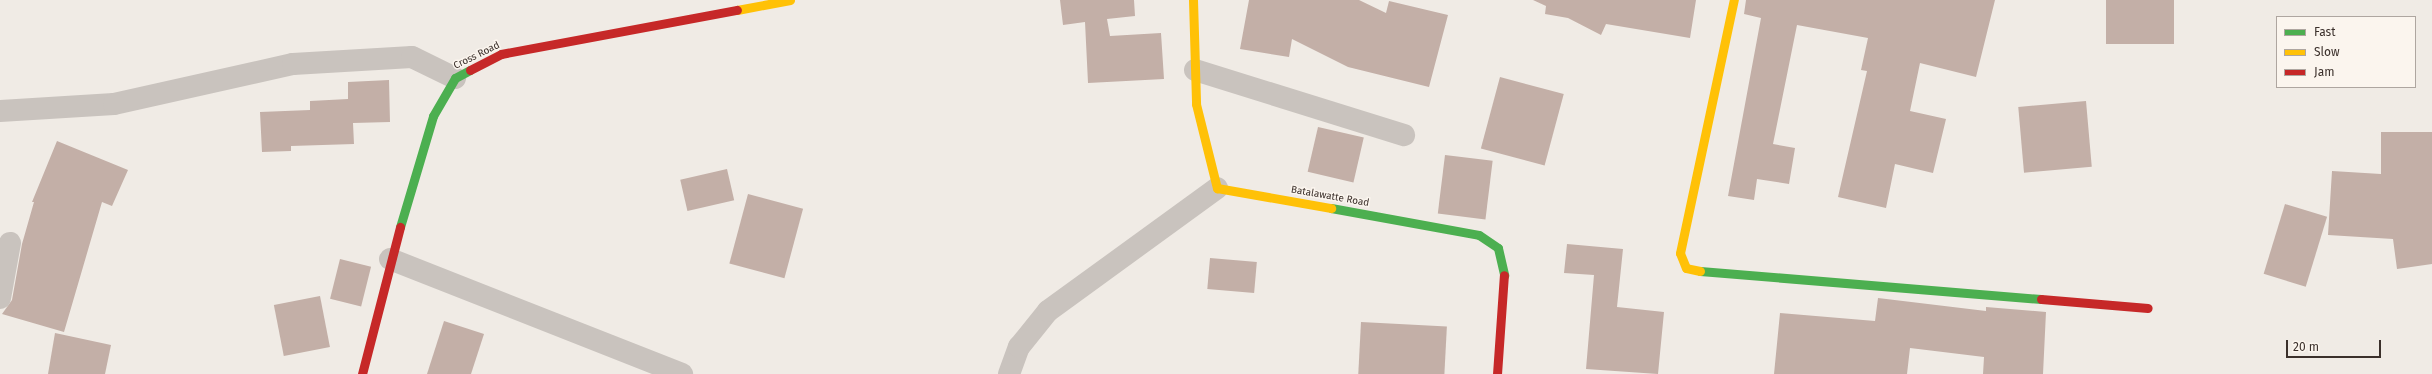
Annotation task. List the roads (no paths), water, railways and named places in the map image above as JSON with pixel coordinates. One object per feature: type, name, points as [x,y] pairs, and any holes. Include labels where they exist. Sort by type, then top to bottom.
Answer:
[{"type":"street","name":"Cross Road","points":[[362,374],[390,259],[433,116],[455,78],[501,54],[790,0]]},
{"type":"street","points":[[1009,374],[1018,347],[1048,311],[1217,188],[1196,104],[1193,0]]},
{"type":"street","points":[[1734,0],[1680,253],[1686,268],[1703,272],[2148,308]]},
{"type":"street","points":[[0,111],[114,104],[293,64],[412,57],[455,78]]},
{"type":"street","points":[[1195,70],[1404,135]]},
{"type":"street","name":"Batalawatte Road","points":[[1217,188],[1479,235],[1498,248],[1505,277],[1497,374]]},
{"type":"street","points":[[0,298],[10,243]]},
{"type":"street","points":[[390,259],[682,374]]}]
